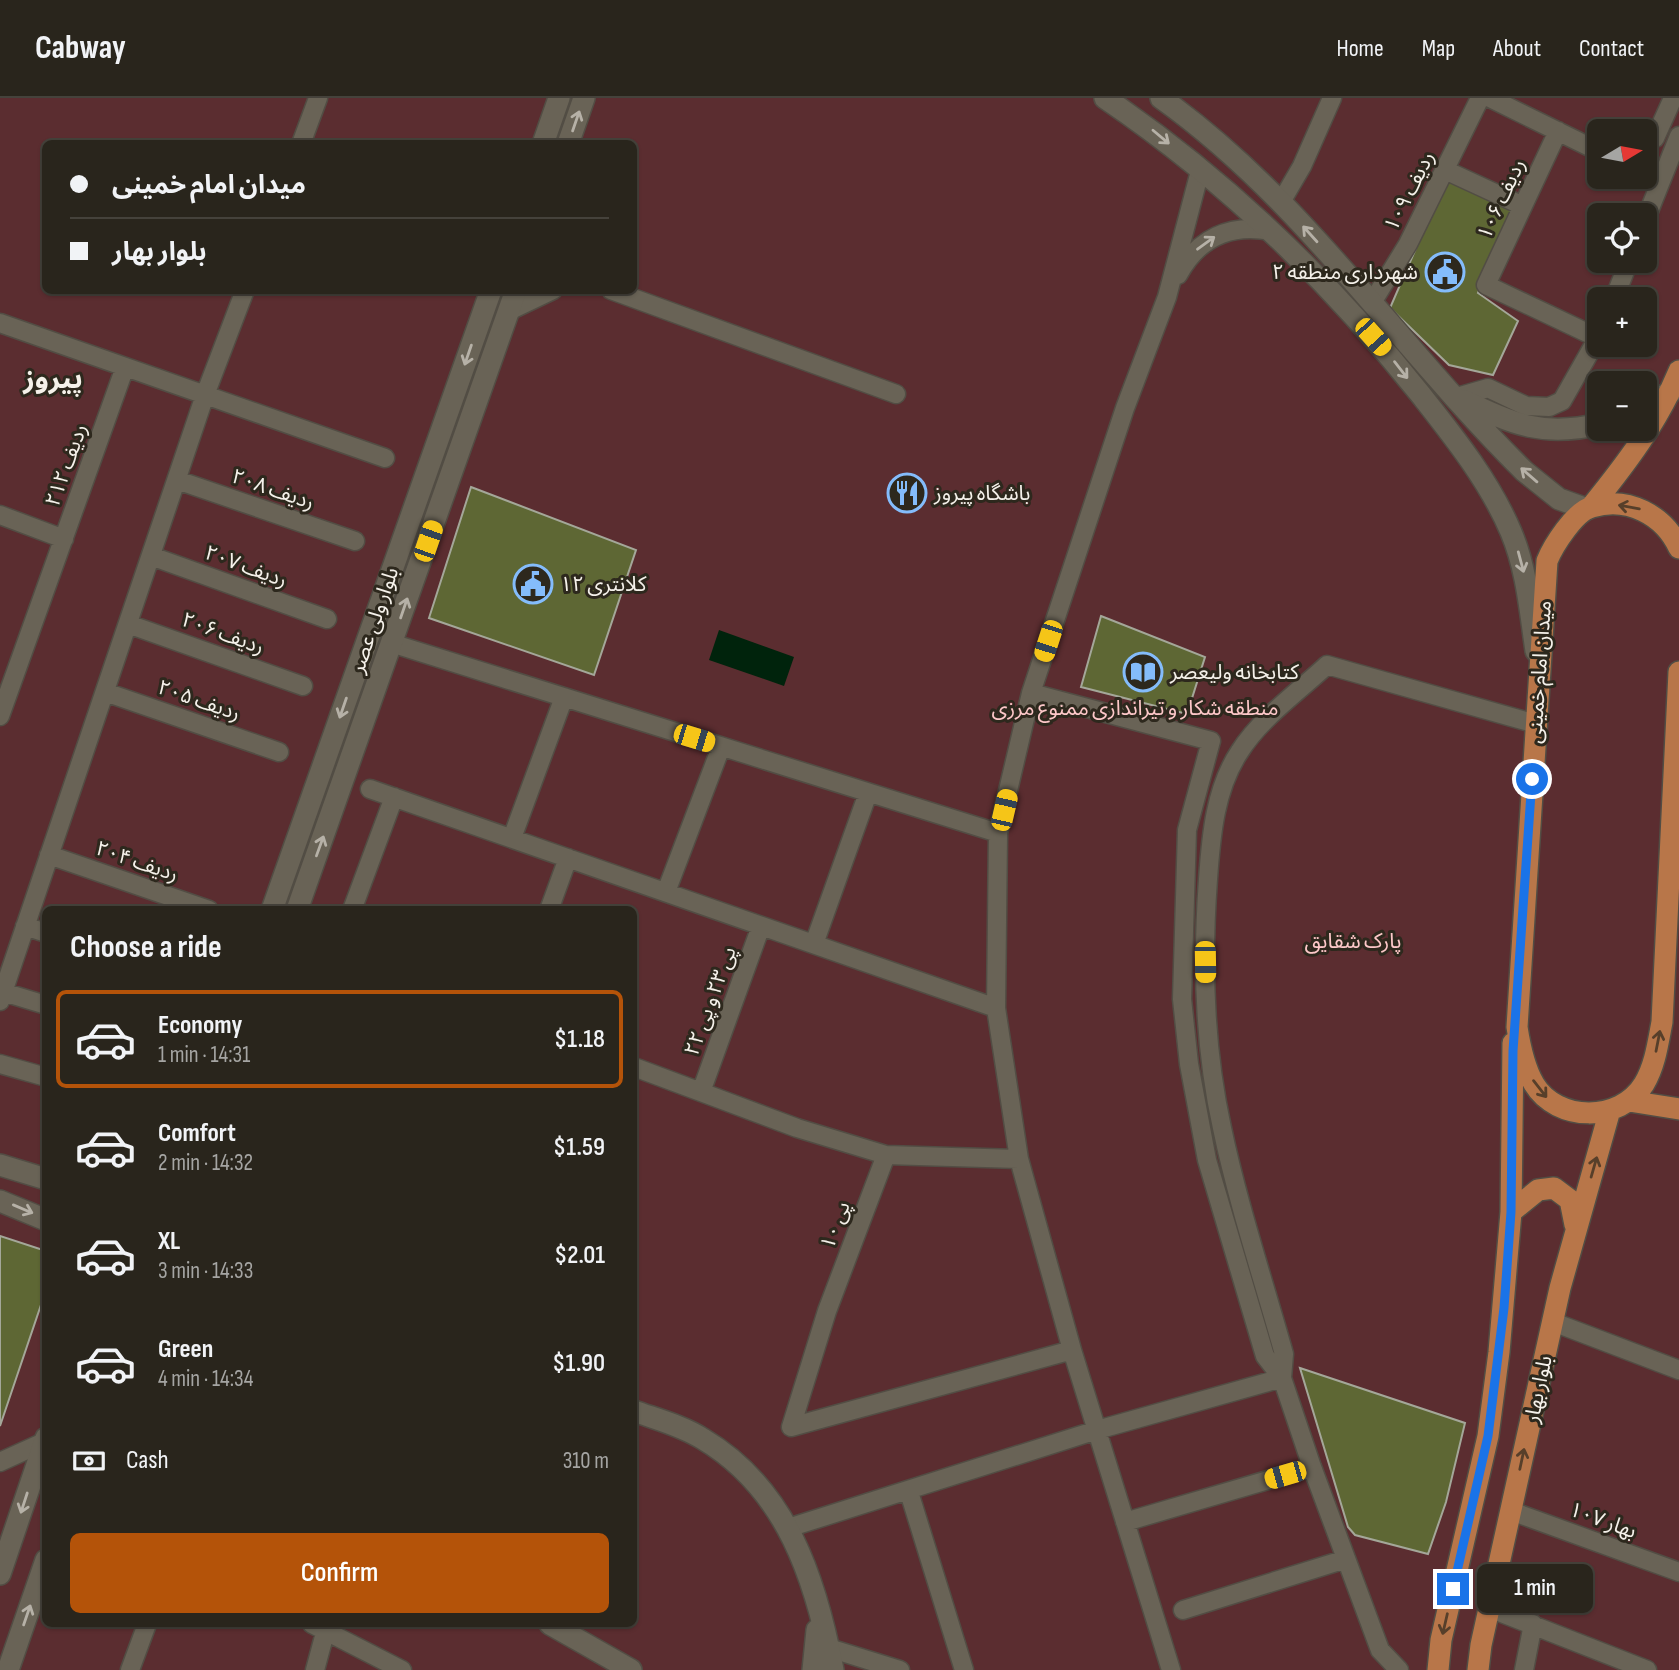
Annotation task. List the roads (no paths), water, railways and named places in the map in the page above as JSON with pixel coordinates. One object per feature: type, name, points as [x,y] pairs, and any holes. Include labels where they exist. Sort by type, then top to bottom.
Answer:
[{"type":"main road","name":"میدان امام خمینی","points":[[1679,371],[1671,392],[1634,452],[1589,508],[1557,539],[1547,561],[1517,999],[1520,1048],[1535,1085],[1549,1101],[1568,1111],[1589,1114],[1619,1105],[1679,1109]]},
{"type":"main road","points":[[1589,508],[1613,505],[1642,509],[1659,519],[1672,533],[1679,548]]},
{"type":"main road","points":[[1679,513],[1679,519]]},
{"type":"main road","points":[[1619,1105],[1643,1085],[1659,1040],[1679,673]]},
{"type":"main road","points":[[1668,896],[1679,938]]},
{"type":"main road","name":"بلوار بهار","points":[[1438,1670],[1441,1640],[1488,1436],[1503,1319],[1511,1212],[1511,1109],[1517,999]]},
{"type":"main road","name":"بلوار بهار","points":[[1478,1670],[1489,1608],[1575,1231],[1619,1105]]},
{"type":"main road","points":[[1511,1212],[1538,1190],[1553,1188],[1570,1200],[1575,1231]]},
{"type":"street","points":[[302,140],[318,98]]},
{"type":"street","points":[[544,140],[559,98]]},
{"type":"street","points":[[569,140],[584,98]]},
{"type":"street","points":[[1105,98],[1155,132],[1314,270],[1435,412],[1479,474],[1510,530],[1524,572],[1539,674]]},
{"type":"street","points":[[1161,98],[1233,153],[1281,202],[1524,471],[1559,499],[1589,508]]},
{"type":"street","points":[[1281,202],[1302,166],[1332,98]]},
{"type":"street","name":"ردیف ۱۰۹","points":[[1373,301],[1408,244],[1480,98]]},
{"type":"street","points":[[1490,98],[1587,146]]},
{"type":"street","points":[[1657,130],[1673,98]]},
{"type":"street","name":"ردیف ۱۰۶","points":[[1558,131],[1486,285],[1587,331]]},
{"type":"street","points":[[1652,203],[1677,141],[1657,143]]},
{"type":"street","points":[[1445,170],[1523,206]]},
{"type":"street","points":[[1171,1670],[1072,1350],[1019,1159],[996,1009],[998,833],[1031,693],[1125,408],[1167,297],[1200,171]]},
{"type":"street","points":[[1167,297],[1191,255],[1203,243],[1236,229],[1271,231]]},
{"type":"street","points":[[42,1005],[2,996],[205,395],[243,294]]},
{"type":"street","name":"بلوار ولی عصر","points":[[273,906],[490,294]]},
{"type":"street","name":"بلوار ولی عصر","points":[[298,906],[515,294]]},
{"type":"street","points":[[509,311],[545,294]]},
{"type":"street","points":[[622,294],[896,394]]},
{"type":"street","points":[[0,323],[385,458]]},
{"type":"street","points":[[1435,412],[1457,397],[1488,388],[1526,406],[1549,407],[1562,401],[1587,357]]},
{"type":"street","name":"ردیف ۲۱۲","points":[[0,716],[125,367]]},
{"type":"street","points":[[1657,398],[1671,392]]},
{"type":"street","points":[[1457,397],[1509,423],[1555,431],[1587,426]]},
{"type":"street","name":"ردیف ۲۰۸","points":[[177,480],[355,541]]},
{"type":"street","points":[[0,515],[64,539]]},
{"type":"street","name":"ردیف ۲۰۷","points":[[151,556],[327,619]]},
{"type":"street","name":"ردیف ۲۰۶","points":[[128,624],[303,686]]},
{"type":"street","points":[[391,643],[998,833]]},
{"type":"street","points":[[1282,1378],[1284,1353],[1222,1128],[1206,1005],[1205,919],[1212,833],[1227,777],[1240,751],[1257,729],[1327,665],[1536,724]]},
{"type":"street","name":"ردیف ۲۰۵","points":[[105,692],[279,752]]},
{"type":"street","points":[[1031,693],[1211,740],[1188,830],[1182,999],[1189,1063],[1207,1160],[1265,1356],[1282,1378],[1380,1650],[1399,1670]]},
{"type":"street","points":[[512,838],[564,697]]},
{"type":"street","points":[[666,892],[721,747]]},
{"type":"street","points":[[370,789],[996,1009]]},
{"type":"street","points":[[814,944],[868,793]]},
{"type":"street","points":[[353,906],[394,797]]},
{"type":"street","name":"ردیف ۲۰۴","points":[[50,855],[197,906]]},
{"type":"street","points":[[550,906],[568,858]]},
{"type":"street","points":[[25,926],[42,932]]},
{"type":"street","name":"پی ۲۳ و پی ۲۲","points":[[701,1092],[761,926]]},
{"type":"street","points":[[0,1064],[42,1076]]},
{"type":"street","points":[[637,1068],[797,1128],[886,1155],[1019,1159]]},
{"type":"street","name":"پی ۱۰","points":[[886,1155],[827,1311],[790,1427],[1072,1350]]},
{"type":"street","points":[[0,1165],[42,1178]]},
{"type":"street","points":[[0,1200],[42,1218]]},
{"type":"street","points":[[1553,1322],[1679,1370]]},
{"type":"street","points":[[788,1528],[909,1492],[1097,1430],[1282,1378]]},
{"type":"street","points":[[637,1412],[703,1438],[728,1457],[771,1502],[807,1563],[833,1670]]},
{"type":"street","points":[[0,1462],[42,1441]]},
{"type":"street","points":[[0,1574],[42,1449]]},
{"type":"street","points":[[1125,1522],[1312,1467]]},
{"type":"street","points":[[909,1492],[964,1670]]},
{"type":"street","name":"بهار ۱۰۷","points":[[1511,1511],[1679,1572]]},
{"type":"street","points":[[0,1527],[9,1551]]},
{"type":"street","points":[[1184,1610],[1346,1559]]},
{"type":"street","points":[[8,1670],[42,1572]]},
{"type":"street","points":[[813,1670],[817,1600]]},
{"type":"street","points":[[1489,1608],[1647,1670]]},
{"type":"street","points":[[1524,1670],[1533,1624]]},
{"type":"street","points":[[132,1666],[146,1627]]},
{"type":"street","points":[[314,1669],[319,1627],[402,1670]]},
{"type":"street","points":[[555,1627],[631,1670]]},
{"type":"street","points":[[829,1648],[900,1670]]},
{"type":"place","name":"شهرداری منطقه ۲","points":[[1445,272]]},
{"type":"place","name":"باشگاه پیروز","points":[[907,493]]},
{"type":"place","name":"کلانتری ۱۲","points":[[533,584]]},
{"type":"place","name":"کتابخانه ولیعصر","points":[[1143,672]]},
{"type":"district","name":"پیروز","points":[[53,378]]},
{"type":"park label","name":"منطقه شکار و تیراندازی ممنوع مرزی","points":[[1135,708]]},
{"type":"park label","name":"پارک شقایق","points":[[1353,941]]}]
